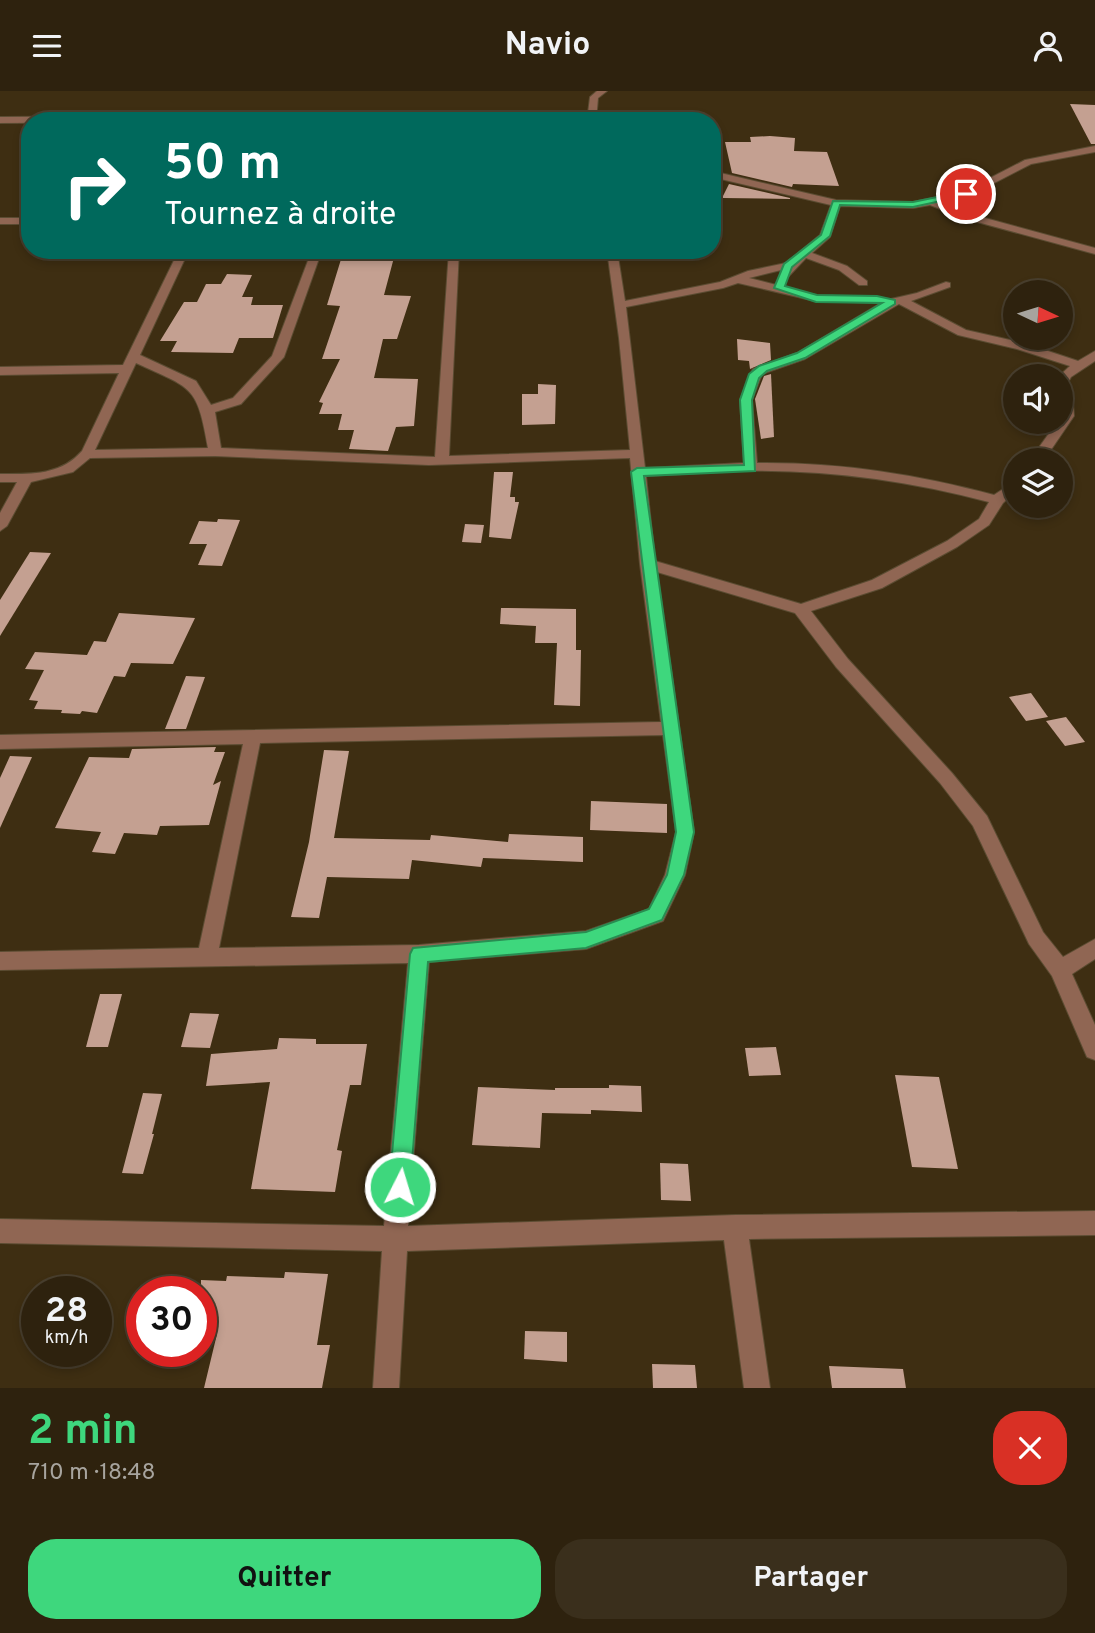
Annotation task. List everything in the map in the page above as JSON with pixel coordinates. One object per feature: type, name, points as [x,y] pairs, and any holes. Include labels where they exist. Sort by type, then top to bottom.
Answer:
[{"type":"street","points":[[593,112],[594,97],[603,91]]},
{"type":"street","points":[[0,120],[21,120]]},
{"type":"street","points":[[721,176],[836,203],[913,205],[966,194],[1028,162],[1095,149]]},
{"type":"street","points":[[932,202],[970,217],[1095,251]]},
{"type":"street","points":[[621,305],[714,288],[752,273],[788,266],[825,236],[836,203]]},
{"type":"street","points":[[0,221],[21,221]]},
{"type":"street","points":[[806,254],[844,268],[863,283]]},
{"type":"street","points":[[0,478],[65,473],[90,454],[180,259]]},
{"type":"street","points":[[208,410],[237,401],[278,358],[314,259]]},
{"type":"street","points":[[442,460],[453,259]]},
{"type":"street","points":[[0,961],[419,954],[586,940],[656,915],[675,875],[685,832],[648,564],[621,305],[613,259]]},
{"type":"street","points":[[779,288],[788,266]]},
{"type":"street","points":[[738,279],[816,299],[895,301],[920,296],[946,285]]},
{"type":"street","points":[[895,301],[962,333],[1020,346],[1078,365]]},
{"type":"street","points":[[751,468],[746,400],[753,377],[763,368],[801,356],[895,301]]},
{"type":"street","points":[[1073,369],[1095,355]]},
{"type":"street","points":[[0,371],[130,363],[192,384],[208,410],[215,452]]},
{"type":"street","points":[[90,454],[215,452],[442,460],[636,454]]},
{"type":"street","points":[[637,472],[795,467],[878,474],[935,483],[998,500]]},
{"type":"street","points":[[0,526],[26,478]]},
{"type":"street","points":[[648,564],[801,608],[877,584],[923,560],[984,522],[1003,496]]},
{"type":"street","points":[[801,608],[842,663],[946,778],[980,821],[1036,937],[1060,970],[1095,1050]]},
{"type":"street","points":[[0,742],[672,729]]},
{"type":"street","points":[[207,957],[253,737]]},
{"type":"street","points":[[1060,970],[1095,948]]},
{"type":"street","points":[[386,1388],[395,1238],[419,954]]},
{"type":"street","points":[[0,1231],[395,1238],[735,1227],[1095,1223]]},
{"type":"street","points":[[735,1227],[757,1388]]},
{"type":"building","points":[[1070,104],[1095,105],[1095,144],[1091,144]]},
{"type":"building","points":[[750,137],[795,138],[794,151],[827,152],[839,186],[793,184],[792,187],[732,173],[725,142],[751,142]]},
{"type":"building","points":[[729,184],[790,198],[790,199],[722,198]]},
{"type":"building","points":[[341,259],[394,259],[384,295],[411,296],[397,339],[383,339],[374,378],[418,379],[414,426],[396,427],[388,451],[349,449],[354,430],[338,430],[342,414],[319,414],[323,403],[319,402],[340,359],[322,359],[340,306],[327,305]]},
{"type":"building","points":[[227,274],[252,275],[242,297],[253,297],[251,305],[283,305],[273,338],[239,338],[233,353],[171,352],[177,341],[160,341],[184,302],[197,302],[206,284],[221,284]]},
{"type":"building","points":[[737,339],[770,343],[771,360],[750,369],[749,361],[738,360]]},
{"type":"building","points":[[771,374],[774,437],[761,439],[755,399],[764,376]]},
{"type":"building","points":[[538,384],[556,385],[555,424],[522,425],[522,394],[538,394]]},
{"type":"building","points":[[494,472],[513,472],[510,497],[515,497],[515,502],[519,502],[511,539],[489,537]]},
{"type":"building","points":[[218,519],[240,520],[222,566],[198,565],[207,544],[189,544],[199,521],[217,522]]},
{"type":"building","points":[[465,524],[484,525],[481,543],[462,542]]},
{"type":"building","points":[[30,552],[51,553],[0,636],[0,600]]},
{"type":"building","points":[[501,608],[576,609],[576,650],[581,650],[580,706],[554,705],[557,643],[535,643],[536,626],[500,624]]},
{"type":"building","points":[[119,613],[195,618],[173,664],[131,663],[125,677],[114,676],[97,713],[61,713],[62,710],[34,709],[38,701],[29,700],[44,670],[25,669],[35,652],[87,655],[94,641],[106,642]]},
{"type":"building","points":[[186,676],[205,677],[186,729],[165,729]]},
{"type":"building","points":[[1031,693],[1048,717],[1026,721],[1009,697]]},
{"type":"building","points":[[1066,717],[1085,742],[1065,746],[1046,721]]},
{"type":"building","points":[[216,747],[214,752],[225,752],[213,785],[221,781],[209,825],[160,826],[157,835],[124,833],[115,854],[92,852],[101,832],[55,828],[89,757],[129,758],[132,749]]},
{"type":"building","points":[[324,750],[349,751],[334,838],[430,840],[431,835],[508,842],[509,834],[583,837],[583,862],[483,858],[481,867],[412,860],[409,879],[327,877],[319,918],[291,917],[309,842]]},
{"type":"building","points":[[10,756],[32,757],[0,828],[0,778]]},
{"type":"building","points":[[591,801],[667,804],[667,833],[590,830]]},
{"type":"building","points":[[100,994],[122,994],[108,1047],[86,1047]]},
{"type":"building","points":[[190,1013],[219,1014],[210,1048],[181,1047]]},
{"type":"building","points":[[279,1038],[316,1039],[316,1044],[367,1044],[361,1085],[350,1085],[337,1150],[342,1151],[335,1192],[251,1189],[270,1082],[206,1086],[211,1054],[277,1049]]},
{"type":"building","points":[[776,1047],[781,1075],[749,1076],[745,1048]]},
{"type":"building","points":[[895,1075],[939,1077],[958,1169],[912,1167]]},
{"type":"building","points":[[609,1085],[641,1086],[642,1112],[591,1110],[591,1114],[542,1113],[540,1148],[472,1145],[478,1087],[555,1090],[609,1088]]},
{"type":"building","points":[[143,1093],[162,1094],[154,1134],[143,1174],[122,1173]]},
{"type":"building","points":[[660,1163],[688,1164],[691,1201],[661,1200]]},
{"type":"building","points":[[285,1272],[328,1274],[317,1345],[330,1345],[322,1388],[204,1388],[209,1367],[217,1367],[217,1281],[226,1281],[227,1276],[284,1278]]},
{"type":"building","points":[[525,1331],[567,1332],[567,1362],[524,1359]]},
{"type":"building","points":[[652,1364],[695,1365],[697,1388],[653,1388]]},
{"type":"building","points":[[829,1366],[903,1369],[906,1388],[832,1388]]},
{"type":"route","points":[[400,1187],[419,954],[586,940],[656,915],[675,875],[685,832],[657,639],[637,472],[751,468],[746,400],[757,372],[801,356],[891,302],[877,299],[816,299],[779,288],[788,266],[825,236],[836,203],[913,205],[966,194]]}]
